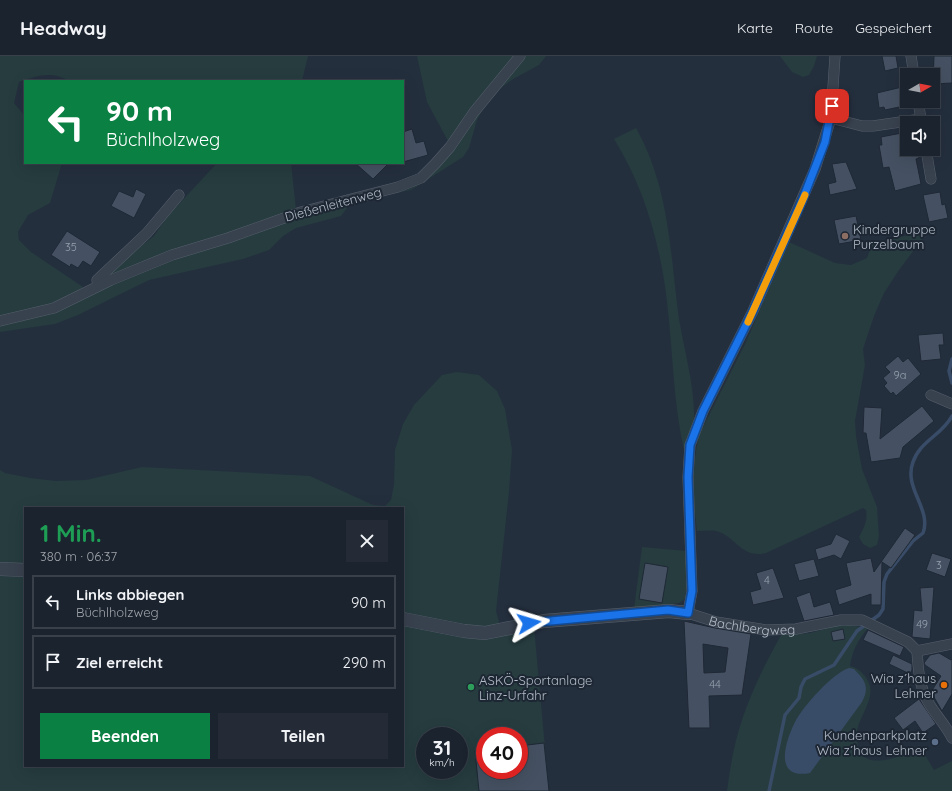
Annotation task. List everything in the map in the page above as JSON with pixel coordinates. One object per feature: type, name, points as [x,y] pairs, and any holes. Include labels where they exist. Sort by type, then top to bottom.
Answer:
[{"type":"street","name":"Dießenleitenweg","points":[[0,321],[54,308],[98,286],[172,255],[228,238],[288,216],[398,187],[421,178],[440,158],[474,112],[520,56]]},
{"type":"street","points":[[688,613],[692,591],[688,477],[690,445],[700,417],[753,311],[802,201],[825,142],[831,118],[835,56]]},
{"type":"street","points":[[911,56],[913,68]]},
{"type":"street","points":[[831,118],[862,126],[900,123]]},
{"type":"street","points":[[927,156],[931,179]]},
{"type":"street","points":[[98,286],[97,280],[147,233],[179,195]]},
{"type":"street","points":[[931,395],[952,404]]},
{"type":"street","points":[[0,569],[24,570]]},
{"type":"street","name":"Bachlbergweg","points":[[404,619],[464,631],[485,633],[496,632],[529,623],[668,610],[688,613],[716,622],[766,630],[802,628],[830,622],[854,620],[868,622],[908,642],[917,651]]},
{"type":"street","points":[[952,644],[917,651],[920,681],[926,697],[943,720],[952,738]]},
{"type":"green space","points":[[0,56],[308,56],[302,80],[68,80],[57,76],[45,75],[19,82],[14,103],[24,115],[24,164],[62,164],[50,203],[28,215],[18,232],[19,240],[31,252],[83,287],[64,299],[54,303],[0,318]]},
{"type":"green space","points":[[417,56],[515,56],[449,143],[427,102]]},
{"type":"green space","points":[[523,56],[546,56],[539,65],[513,79],[501,88],[482,111],[477,120],[469,148],[463,157],[411,190],[395,193],[412,188],[431,174]]},
{"type":"green space","points":[[780,56],[817,56],[809,75],[803,77],[792,72]]},
{"type":"green space","points":[[636,128],[656,174],[662,198],[667,222],[679,319],[693,394],[693,425],[684,450],[675,395],[667,302],[656,239],[650,218],[634,177],[625,157],[614,139]]},
{"type":"green space","points":[[216,164],[291,164],[296,209],[106,279],[132,253],[154,236],[167,217]]},
{"type":"green space","points":[[347,203],[347,208],[341,216],[296,228],[283,236],[269,250],[243,259],[149,280],[78,315],[55,324],[0,332],[0,325],[144,269],[273,225]]},
{"type":"green space","points":[[929,230],[884,293],[874,316],[863,349],[865,365],[855,421],[856,436],[862,469],[877,507],[879,536],[877,545],[870,548],[863,544],[859,537],[866,521],[866,510],[863,508],[766,553],[750,553],[744,550],[729,537],[716,531],[697,531],[694,469],[700,433],[746,342],[789,242],[835,263],[851,265],[867,258],[872,244]]},
{"type":"green space","points":[[457,372],[479,375],[497,391],[505,409],[512,450],[496,611],[500,626],[463,635],[534,627],[549,791],[0,791],[0,576],[24,577],[24,767],[404,767],[404,507],[24,507],[24,565],[0,563],[0,470],[5,473],[30,478],[56,481],[86,480],[142,467],[310,476],[373,505],[385,506],[391,500],[394,485],[395,450],[403,424],[414,405],[442,375]]},
{"type":"green space","points":[[642,547],[686,551],[687,585],[685,599],[679,603],[634,609]]},
{"type":"green space","points":[[849,625],[868,628],[856,646],[852,655],[850,666],[862,673],[870,686],[869,702],[857,731],[857,739],[862,754],[871,760],[878,761],[890,759],[919,745],[934,770],[952,761],[952,791],[727,791],[733,754],[742,719],[766,662],[781,635],[810,633],[836,626]]},
{"type":"water","points":[[849,668],[854,669],[865,684],[866,692],[862,702],[810,773],[798,774],[791,771],[786,765],[785,758],[788,739],[795,722],[799,715],[827,683],[842,671]]},
{"type":"building","points":[[882,56],[896,56],[898,68],[885,71]]},
{"type":"building","points":[[934,56],[952,56],[952,83],[940,84],[940,68],[934,68]]},
{"type":"building","points":[[900,87],[900,107],[885,110],[884,107],[879,108],[877,93]]},
{"type":"building","points":[[412,129],[416,143],[424,141],[428,155],[404,162],[404,132]]},
{"type":"building","points":[[900,133],[900,156],[919,156],[919,158],[916,159],[921,184],[895,191],[889,167],[883,168],[879,145],[882,145],[881,137]]},
{"type":"building","points":[[846,162],[857,189],[830,195],[828,184],[836,182],[832,164]]},
{"type":"building","points":[[356,164],[388,164],[373,179]]},
{"type":"building","points":[[136,189],[146,194],[134,218],[111,206],[119,191],[133,197]]},
{"type":"building","points":[[940,192],[942,205],[945,204],[948,218],[929,222],[923,195]]},
{"type":"building","points":[[856,216],[861,240],[839,244],[834,220]]},
{"type":"building","points":[[67,231],[100,252],[91,266],[83,261],[78,268],[71,264],[70,267],[51,255]]},
{"type":"building","points":[[943,333],[944,345],[939,345],[941,359],[921,361],[918,335]]},
{"type":"building","points":[[898,356],[903,362],[908,358],[921,374],[896,396],[893,392],[891,394],[884,386],[887,383],[883,378],[890,372],[885,367]]},
{"type":"building","points":[[922,406],[934,421],[903,447],[900,458],[871,462],[866,433],[863,433],[864,407],[882,408],[880,439]]},
{"type":"building","points":[[905,528],[915,535],[891,568],[882,562],[881,605],[871,605],[871,594],[839,605],[835,590],[851,585],[846,563],[871,558],[874,572]]},
{"type":"building","points":[[836,534],[850,541],[841,559],[834,555],[818,560],[815,549],[831,544]]},
{"type":"building","points":[[932,553],[951,559],[945,577],[926,570]]},
{"type":"building","points":[[814,559],[819,576],[799,581],[794,564]]},
{"type":"building","points":[[645,563],[668,567],[662,603],[639,599]]},
{"type":"building","points":[[773,568],[784,598],[753,605],[750,592],[761,589],[756,573]]},
{"type":"building","points":[[934,587],[930,639],[912,637],[914,610],[922,611],[920,588]]},
{"type":"building","points":[[810,592],[814,607],[830,602],[834,615],[804,621],[796,597]]},
{"type":"building","points":[[684,621],[751,634],[742,695],[709,696],[710,728],[689,728]],"holes":[[[703,644],[728,648],[725,672],[704,673]]]},
{"type":"building","points":[[843,629],[845,639],[833,641],[831,632]]},
{"type":"building","points":[[868,630],[904,647],[900,656],[863,640]]},
{"type":"building","name":"Wia z´haus Lehner","points":[[939,653],[951,660],[952,659],[952,694],[942,711],[931,692],[941,676],[924,663],[930,655]]},
{"type":"building","points":[[893,655],[912,664],[910,674],[889,664]]},
{"type":"building","points":[[919,699],[936,724],[923,733],[915,721],[903,730],[894,718]]},
{"type":"building","points":[[544,743],[549,791],[479,791],[478,779],[528,779],[528,745]]},
{"type":"waterway","points":[[952,359],[949,371],[952,383]]},
{"type":"waterway","points":[[769,791],[785,715],[799,698],[801,687],[805,679],[834,665],[857,631],[879,615],[883,609],[884,582],[887,574],[913,541],[923,533],[925,524],[924,515],[912,481],[911,472],[913,462],[916,455],[926,443],[948,423],[952,416]]},
{"type":"slow traffic","points":[[748,322],[783,241],[805,195]]},
{"type":"place","name":"Kindergruppe Purzelbaum","points":[[845,236]]},
{"type":"place","name":"Wia z´haus Lehner","points":[[944,685]]},
{"type":"place","name":"ASKÖ-Sportanlage Linz-Urfahr","points":[[471,687]]},
{"type":"place","name":"Kundenparkplatz Wia z´haus Lehner","points":[[935,742]]},
{"type":"route","points":[[529,623],[668,610],[688,613],[692,591],[688,477],[690,445],[703,411],[753,311],[802,201],[825,142],[831,118],[832,106]]}]
